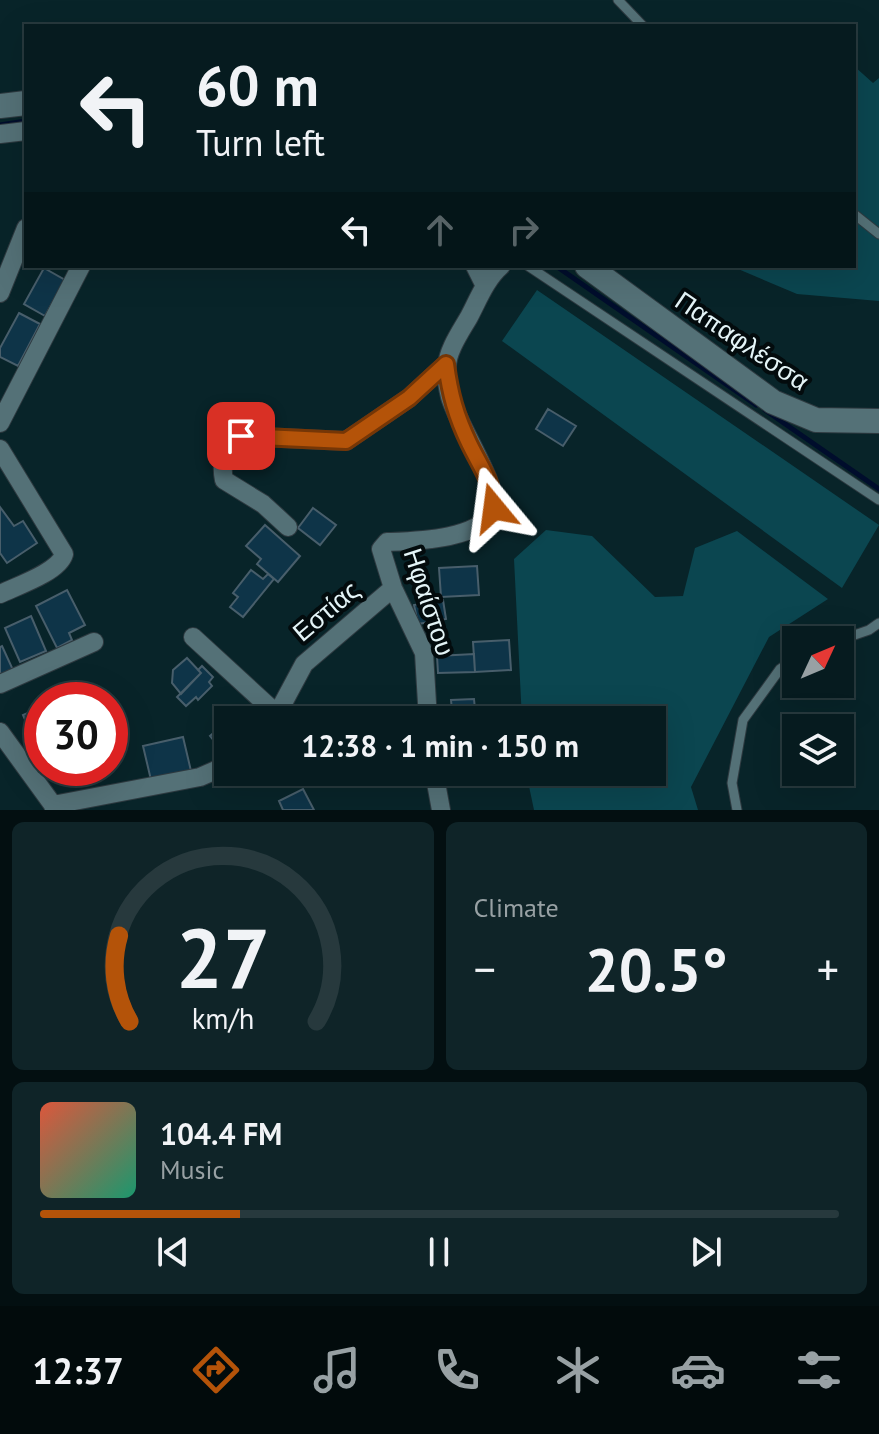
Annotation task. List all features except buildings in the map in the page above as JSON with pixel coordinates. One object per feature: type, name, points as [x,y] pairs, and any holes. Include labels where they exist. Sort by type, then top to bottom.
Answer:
[{"type":"street","points":[[0,106],[24,103]]},
{"type":"street","points":[[0,134],[24,131]]},
{"type":"street","points":[[0,293],[24,233]]},
{"type":"street","points":[[0,423],[80,268]]},
{"type":"street","name":"Παπαφλέσσα","points":[[590,268],[773,402],[816,420],[879,421]]},
{"type":"street","points":[[288,527],[263,504],[224,480],[221,466],[227,447],[241,436],[346,441],[409,398],[446,364],[494,272]]},
{"type":"street","name":"Ηφαίστου","points":[[427,706],[424,653],[393,588],[381,549],[387,542],[436,540],[477,527],[494,508],[493,488],[469,443],[450,397],[446,364]]},
{"type":"street","points":[[0,449],[64,554],[56,567],[0,594]]},
{"type":"street","name":"Εστίας","points":[[282,706],[304,664],[393,588]]},
{"type":"street","points":[[193,637],[264,706]]},
{"type":"street","points":[[0,684],[94,642]]},
{"type":"street","points":[[0,732],[53,808],[200,777],[214,769]]},
{"type":"street","points":[[437,786],[441,810]]},
{"type":"lane","points":[[618,0],[641,24]]},
{"type":"lane","points":[[856,216],[879,234]]},
{"type":"lane","points":[[531,268],[879,500]]},
{"type":"lane","points":[[854,635],[879,623]]},
{"type":"lane","points":[[737,810],[732,783],[743,720],[782,668]]},
{"type":"shaded area","points":[[856,68],[873,83],[879,78],[879,301],[797,294],[736,268],[856,268]]},
{"type":"shaded area","points":[[537,290],[879,525],[842,588],[502,341]]},
{"type":"shaded area","points":[[546,530],[592,536],[655,597],[683,596],[695,548],[737,531],[828,599],[769,637],[691,787],[698,810],[534,810],[529,786],[666,786],[666,706],[521,706],[514,559]]},
{"type":"waterway","points":[[0,125],[24,121]]},
{"type":"waterway","points":[[559,268],[756,405]]},
{"type":"waterway","points":[[765,410],[879,489]]},
{"type":"route","points":[[241,436],[346,441],[409,398],[446,364],[450,397],[469,443],[493,488],[494,508]]}]
